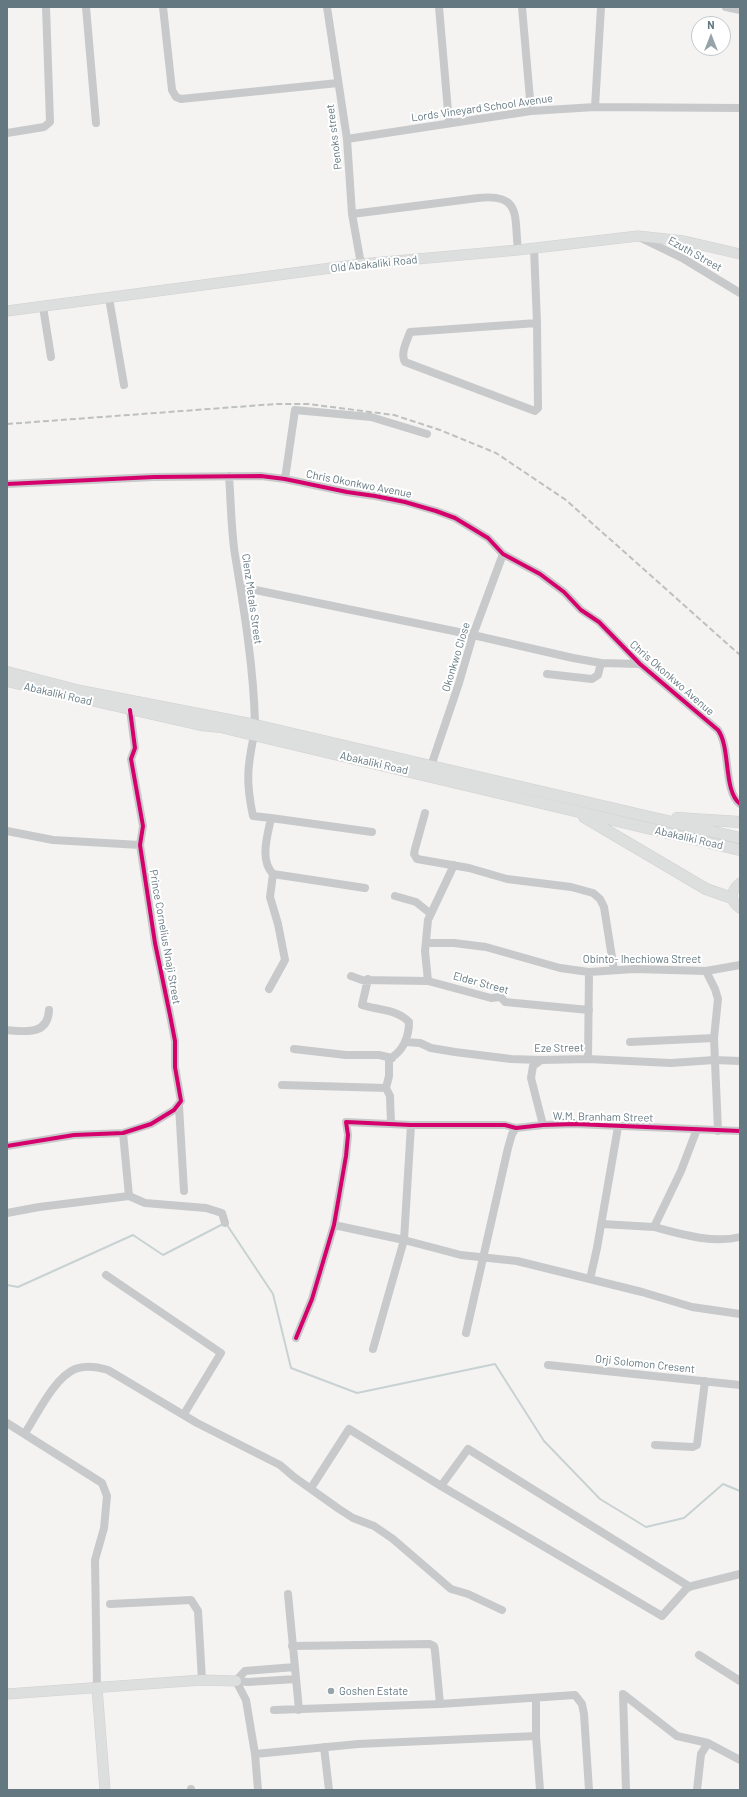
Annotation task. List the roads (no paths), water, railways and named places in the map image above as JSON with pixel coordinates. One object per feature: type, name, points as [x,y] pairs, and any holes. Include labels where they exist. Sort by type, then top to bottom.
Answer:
[{"type":"highway","name":"Abakaliki Road","points":[[7,672],[87,692],[255,730],[431,766],[740,838]]},
{"type":"highway","name":"Abakaliki Road","points":[[7,682],[201,726],[255,730],[573,810],[740,850]]},
{"type":"highway","points":[[573,810],[706,889],[732,898]]},
{"type":"highway","points":[[645,816],[740,822]]},
{"type":"main road","name":"Old Abakaliki Road","points":[[7,311],[361,264],[518,250],[638,236],[684,241],[740,254]]},
{"type":"main road","points":[[740,882],[734,889],[732,898],[735,905],[740,908]]},
{"type":"main road","points":[[7,1694],[202,1680],[236,1681]]},
{"type":"main road","points":[[97,1688],[106,1790]]},
{"type":"street","points":[[7,133],[44,127],[50,122],[46,7]]},
{"type":"street","points":[[86,7],[96,123]]},
{"type":"street","points":[[163,7],[172,90],[176,97],[181,99],[338,84]]},
{"type":"street","name":"Penoks street","points":[[327,7],[347,139],[352,214],[361,264]]},
{"type":"street","points":[[438,7],[449,123]]},
{"type":"street","points":[[522,7],[531,111]]},
{"type":"street","points":[[595,107],[601,7]]},
{"type":"street","points":[[726,7],[740,10]]},
{"type":"street","name":"Lords Vineyard School Avenue","points":[[347,139],[531,111],[595,107],[740,108]]},
{"type":"street","points":[[352,214],[478,198],[498,197],[509,202],[513,208],[518,250]]},
{"type":"street","name":"Ezuth Street","points":[[638,236],[684,259],[740,293]]},
{"type":"street","points":[[534,248],[537,323],[538,408],[535,411],[405,362],[403,359],[410,332],[537,323]]},
{"type":"street","points":[[110,298],[124,385]]},
{"type":"street","points":[[43,306],[51,357]]},
{"type":"street","points":[[285,479],[295,410],[371,417],[427,434]]},
{"type":"street","name":"Chris Okonkwo Avenue","points":[[7,484],[229,476],[285,479],[405,502],[455,518],[488,538],[503,554],[540,574],[564,592],[581,610],[599,622],[640,664],[718,730],[723,737],[732,788],[740,804]]},
{"type":"street","name":"Clenz Metals Street","points":[[229,476],[235,554],[241,586],[255,703],[255,730],[248,767],[247,790],[253,816],[271,818]]},
{"type":"street","name":"Okonkwo Close","points":[[431,766],[459,683],[473,635],[503,554]]},
{"type":"street","points":[[241,586],[473,635],[573,658],[601,663],[640,664]]},
{"type":"street","points":[[548,674],[592,679],[598,675],[601,663]]},
{"type":"street","name":"Prince Cornelius Nnaji Street","points":[[130,710],[135,748],[131,759],[143,826],[140,845],[155,943],[165,986],[174,1041],[175,1068],[181,1100],[178,1106],[184,1192]]},
{"type":"street","points":[[425,813],[415,848],[414,854],[417,859],[454,865],[506,879],[571,887],[592,893],[600,899],[604,907],[614,970]]},
{"type":"street","points":[[269,989],[284,960],[278,924],[270,897],[273,874],[268,867],[266,860],[266,847],[271,818],[372,832]]},
{"type":"street","points":[[7,831],[53,840],[140,845]]},
{"type":"street","points":[[428,981],[424,951],[428,920],[454,865]]},
{"type":"street","points":[[273,874],[365,888]]},
{"type":"street","points":[[395,896],[416,902],[431,914]]},
{"type":"street","name":"Obinto- Ihechiowa Street","points":[[426,943],[454,943],[486,947],[560,968],[589,972],[614,970],[706,971],[740,966]]},
{"type":"street","points":[[706,971],[718,999],[714,1038],[718,1130]]},
{"type":"street","points":[[588,1059],[589,972]]},
{"type":"street","name":"Elder Street","points":[[352,976],[362,980],[428,981],[491,998],[501,997],[505,1002],[588,1010]]},
{"type":"street","points":[[368,979],[362,1004],[390,1011],[406,1018],[409,1022],[406,1042],[398,1053],[389,1059],[389,1076],[386,1088],[390,1096],[391,1124]]},
{"type":"street","points":[[7,1030],[23,1032],[38,1029],[45,1024],[49,1018],[49,1010]]},
{"type":"street","points":[[630,1042],[714,1038]]},
{"type":"street","name":"Eze Street","points":[[406,1042],[420,1043],[431,1048],[455,1052],[540,1060],[588,1059],[671,1063],[714,1060],[740,1061]]},
{"type":"street","points":[[294,1049],[346,1054],[379,1055],[392,1058]]},
{"type":"street","points":[[540,1060],[533,1066],[531,1078],[544,1125]]},
{"type":"street","points":[[282,1085],[386,1088]]},
{"type":"street","points":[[7,1146],[74,1135],[122,1133],[151,1124],[178,1106]]},
{"type":"street","name":"W.M. Branham Street","points":[[334,1225],[346,1156],[348,1135],[346,1122],[411,1125],[505,1125],[516,1128],[575,1124],[740,1131]]},
{"type":"street","points":[[373,1350],[404,1240],[411,1125]]},
{"type":"street","points":[[590,1279],[602,1224],[618,1127]]},
{"type":"street","points":[[466,1333],[485,1257],[508,1148],[512,1134],[516,1128]]},
{"type":"street","points":[[654,1227],[681,1171],[697,1129]]},
{"type":"street","points":[[122,1133],[129,1196]]},
{"type":"street","points":[[7,1213],[39,1206],[129,1196],[145,1203],[206,1208],[222,1213],[225,1223]]},
{"type":"street","points":[[602,1224],[654,1227],[702,1237],[726,1240],[740,1238]]},
{"type":"street","points":[[296,1338],[312,1299],[334,1225],[404,1240],[461,1255],[517,1261],[692,1306],[740,1314]]},
{"type":"street","points":[[106,1275],[221,1353],[184,1414]]},
{"type":"street","name":"Orji Solomon Cresent","points":[[548,1365],[740,1385]]},
{"type":"street","points":[[26,1433],[51,1391],[74,1369],[96,1366],[108,1370],[197,1423],[280,1465],[294,1477],[353,1518],[374,1526],[393,1539],[451,1589],[468,1594],[502,1610]]},
{"type":"street","points":[[655,1445],[693,1447],[697,1445],[705,1381]]},
{"type":"street","points":[[7,1423],[26,1433],[102,1483],[107,1496],[104,1528],[95,1560],[97,1688]]},
{"type":"street","points":[[311,1488],[349,1429],[441,1486],[662,1616],[690,1587],[740,1574]]},
{"type":"street","points":[[441,1486],[468,1449],[690,1587]]},
{"type":"street","points":[[288,1594],[299,1710]]},
{"type":"street","points":[[110,1604],[191,1600],[198,1611],[202,1680]]},
{"type":"street","points":[[292,1646],[430,1644],[434,1646],[435,1651],[440,1704]]},
{"type":"street","points":[[699,1655],[740,1681]]},
{"type":"street","points":[[236,1681],[245,1671],[295,1667]]},
{"type":"street","points":[[236,1681],[248,1682],[296,1679]]},
{"type":"street","points":[[236,1681],[246,1700],[255,1754],[258,1790]]},
{"type":"street","points":[[626,1790],[623,1694],[677,1736],[708,1743],[740,1760]]},
{"type":"street","points":[[274,1710],[440,1704],[575,1695],[582,1704],[589,1790]]},
{"type":"street","points":[[536,1698],[536,1736],[540,1790]]},
{"type":"street","points":[[255,1754],[324,1747],[536,1736]]},
{"type":"street","points":[[697,1790],[701,1754],[708,1743]]},
{"type":"street","points":[[324,1747],[328,1790]]},
{"type":"waterway","points":[[7,1285],[18,1287],[133,1235],[163,1255],[223,1224]]},
{"type":"waterway","points":[[227,1225],[273,1294],[291,1368],[357,1393],[495,1364],[544,1441],[600,1499],[646,1527],[684,1518],[723,1484],[740,1491]]},
{"type":"railway","points":[[7,424],[276,404],[308,404],[394,415],[440,430],[496,453],[566,500],[740,655]]},
{"type":"place","name":"Goshen Estate","points":[[331,1691]]}]
